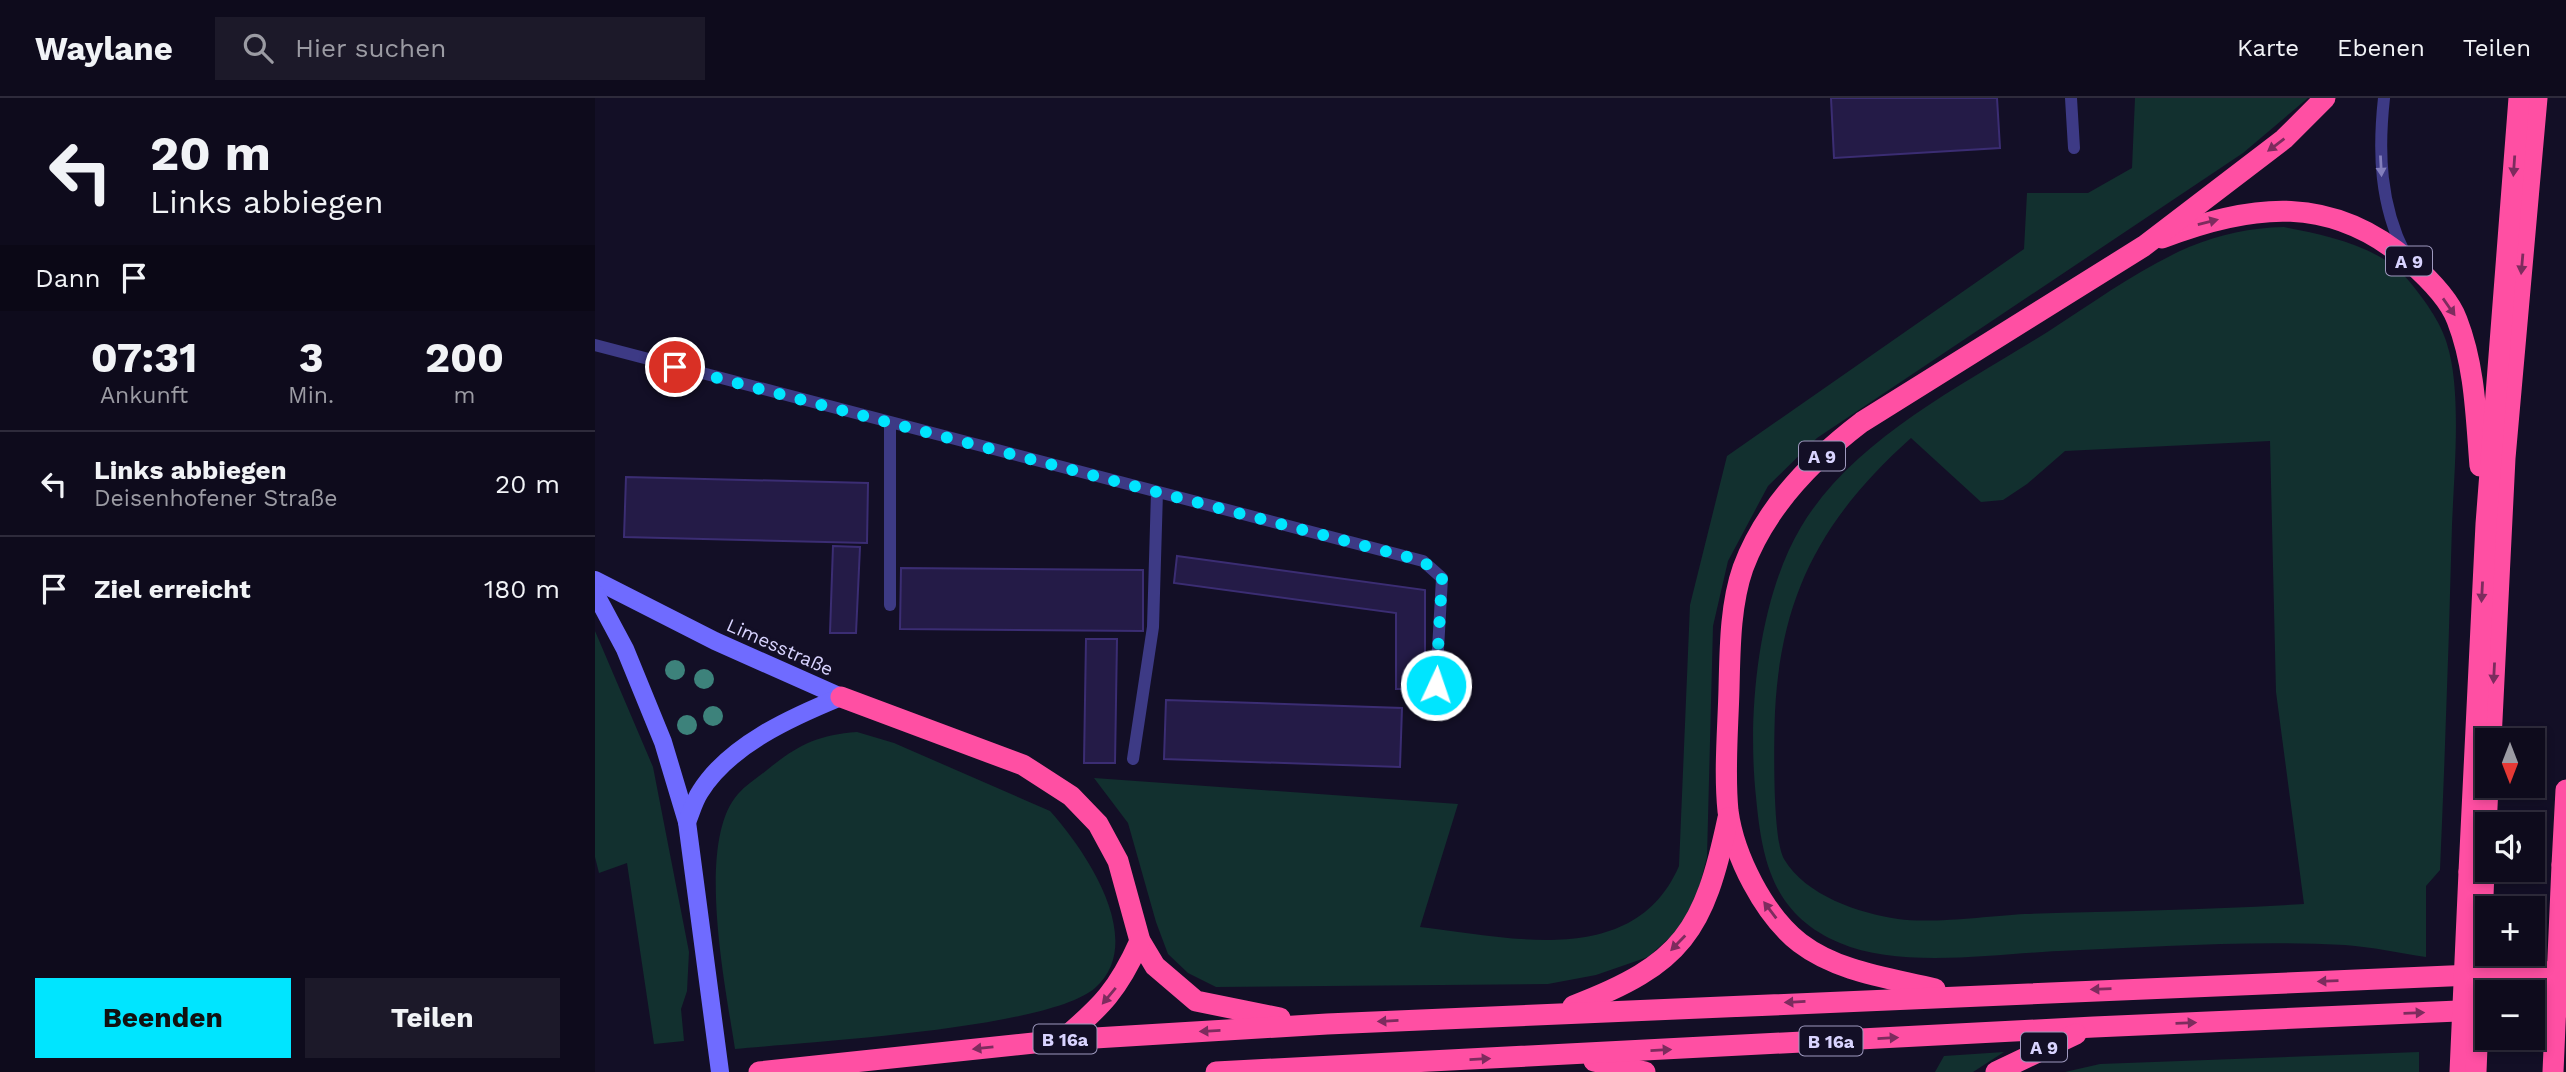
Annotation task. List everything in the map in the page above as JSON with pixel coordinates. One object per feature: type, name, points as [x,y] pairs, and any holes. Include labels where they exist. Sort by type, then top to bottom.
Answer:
[{"type":"highway","name":"A 9","points":[[1554,1013],[1622,987],[1656,966],[1689,932],[1716,875],[1729,813],[1730,669],[1738,591],[1753,548],[1778,505],[1803,475],[1862,422],[2144,246],[2284,139],[2325,98]]},
{"type":"highway","name":"A 9","points":[[2479,812],[2486,524],[2519,98]]},
{"type":"highway","points":[[2492,728],[2505,458],[2537,98]]},
{"type":"highway","name":"A 9","points":[[2144,246],[2201,223],[2262,212],[2328,216],[2355,225],[2383,240],[2426,276],[2456,317],[2472,373],[2486,524]]},
{"type":"highway","points":[[841,696],[1023,765],[1071,796],[1098,824],[1118,861],[1140,941],[1155,966],[1196,1001],[1262,1016],[1327,1024]]},
{"type":"highway","points":[[2553,1072],[2566,790]]},
{"type":"highway","name":"A 9","points":[[1729,813],[1747,874],[1772,913],[1798,942],[1823,959],[1862,972],[1961,995]]},
{"type":"highway","name":"A 9","points":[[2460,1072],[2476,882]]},
{"type":"highway","name":"A 9","points":[[2476,1072],[2477,882]]},
{"type":"highway","points":[[1062,1040],[1110,997],[1125,975],[1140,941]]},
{"type":"highway","name":"B 16a","points":[[759,1072],[1062,1040],[1327,1024],[2566,971]]},
{"type":"highway","points":[[2545,1008],[2566,1007]]},
{"type":"highway","name":"B 16a","points":[[1216,1072],[2094,1027],[2475,1011]]},
{"type":"highway","name":"A 9","points":[[1996,1072],[2052,1043],[2094,1027]]},
{"type":"highway","points":[[1568,1055],[1645,1072]]},
{"type":"street","name":"Limesstraße","points":[[595,580],[715,641],[841,696]]},
{"type":"street","points":[[595,593],[625,649],[663,741],[687,822],[720,1072]]},
{"type":"street","name":"Limesstraße","points":[[687,822],[700,792],[739,750],[791,717],[841,696]]},
{"type":"lane","points":[[2071,98],[2074,148]]},
{"type":"lane","points":[[2383,98],[2380,135],[2385,206],[2408,261]]},
{"type":"lane","points":[[595,345],[1423,561],[1442,578],[1436,685]]},
{"type":"lane","points":[[890,424],[890,605]]},
{"type":"lane","points":[[1133,759],[1153,626],[1157,492]]},
{"type":"green space","points":[[2135,98],[2308,98],[2243,153],[1817,438],[1768,486],[1728,561],[1713,626],[1707,857],[1697,896],[1678,930],[1648,957],[1596,975],[1548,984],[1216,987],[1188,973],[1168,954],[1156,922],[1128,823],[1094,778],[1458,804],[1420,927],[1529,940],[1566,939],[1601,934],[1632,921],[1659,899],[1679,866],[1690,605],[1727,456],[2024,249],[2027,193],[2088,193],[2132,168]]},
{"type":"green space","points":[[2284,227],[2334,238],[2368,251],[2397,269],[2436,319],[2452,363],[2456,433],[2440,870],[2426,886],[2426,957],[2345,945],[2274,943],[1919,958],[1864,951],[1817,931],[1799,917],[1775,884],[1762,843],[1754,765],[1755,694],[1765,622],[1786,556],[1801,527],[1823,495],[1850,467],[1880,440],[1947,393],[2170,256],[2224,235]],"holes":[[[1911,438],[1981,502],[2003,500],[2027,484],[2065,451],[2270,441],[2276,692],[2304,904],[1911,920],[1867,912],[1835,901],[1819,893],[1794,872],[1784,859],[1777,831],[1775,712],[1786,630],[1797,594],[1812,560],[1853,497]]]},
{"type":"green space","points":[[595,631],[653,767],[689,952],[687,991],[681,1009],[684,1041],[654,1044],[627,863],[599,873],[595,857]]},
{"type":"green space","points":[[857,732],[894,743],[1050,811],[1094,872],[1113,922],[1115,946],[1110,968],[1095,988],[1069,1002],[1029,1014],[979,1023],[868,1037],[735,1049],[717,917],[718,846],[725,816],[741,791],[789,754],[819,739]]},
{"type":"green space","points":[[2004,1052],[1973,1072],[1935,1072],[1944,1056]]},
{"type":"green space","points":[[2419,1052],[2419,1072],[2065,1072],[2100,1064]]},
{"type":"building","points":[[1831,98],[1997,98],[2000,148],[1834,158]]},
{"type":"building","points":[[626,477],[868,483],[867,543],[624,537]]},
{"type":"building","points":[[833,546],[860,547],[856,633],[830,633]]},
{"type":"building","points":[[1177,556],[1425,590],[1425,689],[1396,689],[1396,613],[1174,583]]},
{"type":"building","points":[[901,568],[1143,570],[1143,631],[900,629]]},
{"type":"building","points":[[1086,639],[1117,639],[1115,763],[1084,763]]},
{"type":"building","points":[[1166,700],[1402,708],[1400,767],[1164,759]]},
{"type":"route","points":[[675,367],[1423,561],[1442,578],[1436,685]]}]
